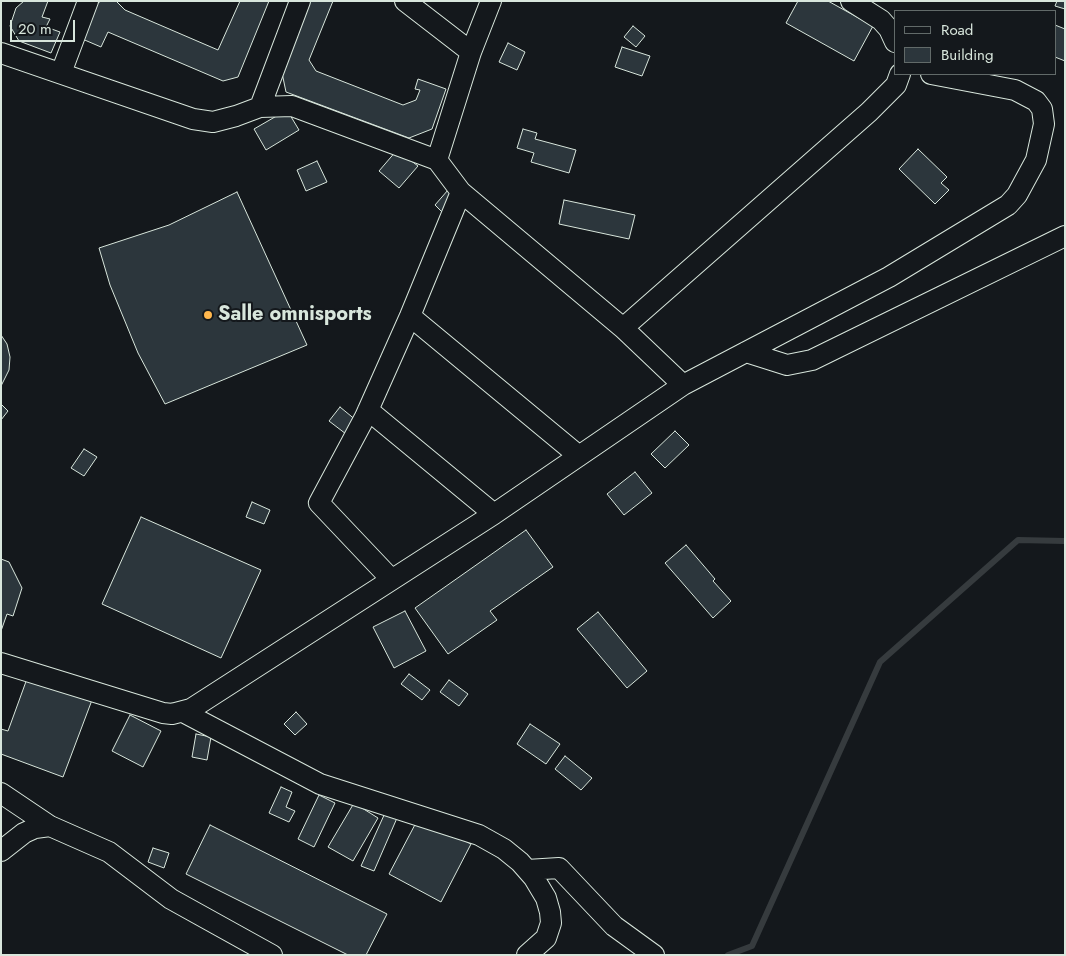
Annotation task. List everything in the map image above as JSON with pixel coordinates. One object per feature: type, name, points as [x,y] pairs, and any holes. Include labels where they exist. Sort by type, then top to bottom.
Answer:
[{"type":"street","points":[[61,73],[88,1]]},
{"type":"street","points":[[260,107],[300,1]]},
{"type":"street","points":[[405,1],[471,52]]},
{"type":"street","points":[[437,160],[471,52],[491,1]]},
{"type":"street","points":[[851,1],[881,20],[889,29],[894,40]]},
{"type":"street","points":[[1,53],[192,119],[213,122],[260,107],[292,106],[437,160],[461,192],[623,328],[683,385]]},
{"type":"street","points":[[623,328],[869,112],[896,85],[900,75]]},
{"type":"street","points":[[1,662],[149,710],[163,713],[183,712],[192,708],[494,514],[683,385],[889,277],[1008,205],[1026,182],[1036,160],[1044,124],[1042,110],[1036,101],[1015,90],[936,75]]},
{"type":"street","points":[[391,579],[319,504],[368,410],[410,316],[461,192]]},
{"type":"street","points":[[746,352],[787,365],[812,360],[1065,236]]},
{"type":"street","points":[[410,316],[579,456]]},
{"type":"street","points":[[368,410],[494,514]]},
{"type":"street","points":[[183,712],[320,784],[479,835],[504,849],[527,870],[546,898],[551,922],[546,938],[527,955]]},
{"type":"street","points":[[1,793],[50,826],[109,852],[171,898],[272,955]]},
{"type":"street","points":[[1,851],[29,830],[50,826]]},
{"type":"street","points":[[527,870],[559,868],[614,926],[654,955]]},
{"type":"building","points":[[24,1],[48,1],[42,17],[50,19],[46,27],[60,32],[51,53],[19,41],[10,26],[16,8]]},
{"type":"building","points":[[101,1],[116,1],[125,10],[218,50],[240,1],[269,1],[238,77],[223,81],[108,32],[101,47],[80,38],[95,5]]},
{"type":"building","points":[[308,1],[333,1],[309,60],[316,71],[403,105],[416,100],[420,90],[415,89],[418,79],[446,89],[432,129],[409,138],[286,92],[281,68]]},
{"type":"building","points":[[798,1],[828,1],[873,26],[854,61],[786,23]]},
{"type":"building","points":[[1057,1],[1065,1],[1065,9],[1055,6]]},
{"type":"building","points":[[1056,25],[1065,29],[1065,61],[1056,57]]},
{"type":"building","points":[[633,26],[645,36],[636,47],[624,37]]},
{"type":"building","points":[[508,43],[525,52],[517,70],[499,62]]},
{"type":"building","points":[[622,47],[650,56],[642,76],[615,67]]},
{"type":"building","points":[[287,110],[299,130],[266,150],[254,129]]},
{"type":"building","points":[[523,129],[537,133],[535,139],[576,150],[569,173],[531,162],[534,153],[517,148]]},
{"type":"building","points":[[918,149],[947,177],[941,183],[949,190],[935,204],[899,169]]},
{"type":"building","points":[[397,150],[418,166],[399,188],[379,171]]},
{"type":"building","points":[[317,161],[327,182],[306,191],[297,170]]},
{"type":"building","points":[[448,190],[457,199],[444,214],[435,205]]},
{"type":"building","name":"Salle omnisports","points":[[237,192],[307,345],[165,404],[138,353],[110,285],[99,248],[169,225]]},
{"type":"building","points":[[564,200],[635,215],[629,239],[559,224]]},
{"type":"building","points":[[1,335],[7,344],[10,357],[9,370],[1,386]]},
{"type":"building","points":[[1,404],[8,411],[1,420]]},
{"type":"building","points":[[340,407],[357,421],[346,434],[329,421]]},
{"type":"building","points":[[675,431],[689,445],[665,468],[651,454]]},
{"type":"building","points":[[84,449],[97,457],[84,476],[71,468]]},
{"type":"building","points":[[635,472],[652,493],[624,515],[607,494]]},
{"type":"building","points":[[252,502],[270,510],[264,524],[246,517]]},
{"type":"building","points":[[141,517],[261,570],[221,658],[102,604]]},
{"type":"building","points":[[526,530],[553,567],[490,611],[497,620],[448,654],[415,608]]},
{"type":"building","points":[[686,545],[715,579],[713,581],[731,601],[713,618],[665,563]]},
{"type":"building","points":[[1,559],[9,562],[22,588],[13,616],[7,614],[1,631]]},
{"type":"building","points":[[405,611],[426,651],[394,668],[373,627]]},
{"type":"building","points":[[598,612],[647,671],[627,688],[577,629]]},
{"type":"building","points":[[409,674],[430,690],[422,700],[401,684]]},
{"type":"building","points":[[28,676],[92,700],[63,777],[1,754],[1,729],[8,731]]},
{"type":"building","points":[[449,680],[468,694],[459,706],[440,692]]},
{"type":"building","points":[[296,712],[307,724],[295,735],[284,724]]},
{"type":"building","points":[[130,715],[161,731],[143,767],[112,751]]},
{"type":"building","points":[[530,724],[560,744],[546,764],[517,744]]},
{"type":"building","points":[[196,734],[211,737],[207,760],[192,757]]},
{"type":"building","points":[[565,756],[592,778],[581,790],[555,769]]},
{"type":"building","points":[[281,787],[292,792],[286,807],[295,811],[289,822],[269,813]]},
{"type":"building","points":[[319,795],[335,803],[314,847],[298,839]]},
{"type":"building","points":[[354,803],[378,818],[353,861],[328,847]]},
{"type":"building","points":[[385,813],[397,818],[374,871],[361,866]]},
{"type":"building","points":[[419,817],[471,844],[441,902],[389,874]]},
{"type":"building","points":[[210,825],[387,914],[366,955],[348,955],[186,874]]},
{"type":"building","points":[[153,848],[169,853],[164,868],[148,862]]},
{"type":"waterway","points":[[728,955],[752,946],[880,662],[1018,540],[1065,541]]},
{"type":"place","name":"Salle omnisports","points":[[208,315]]}]
